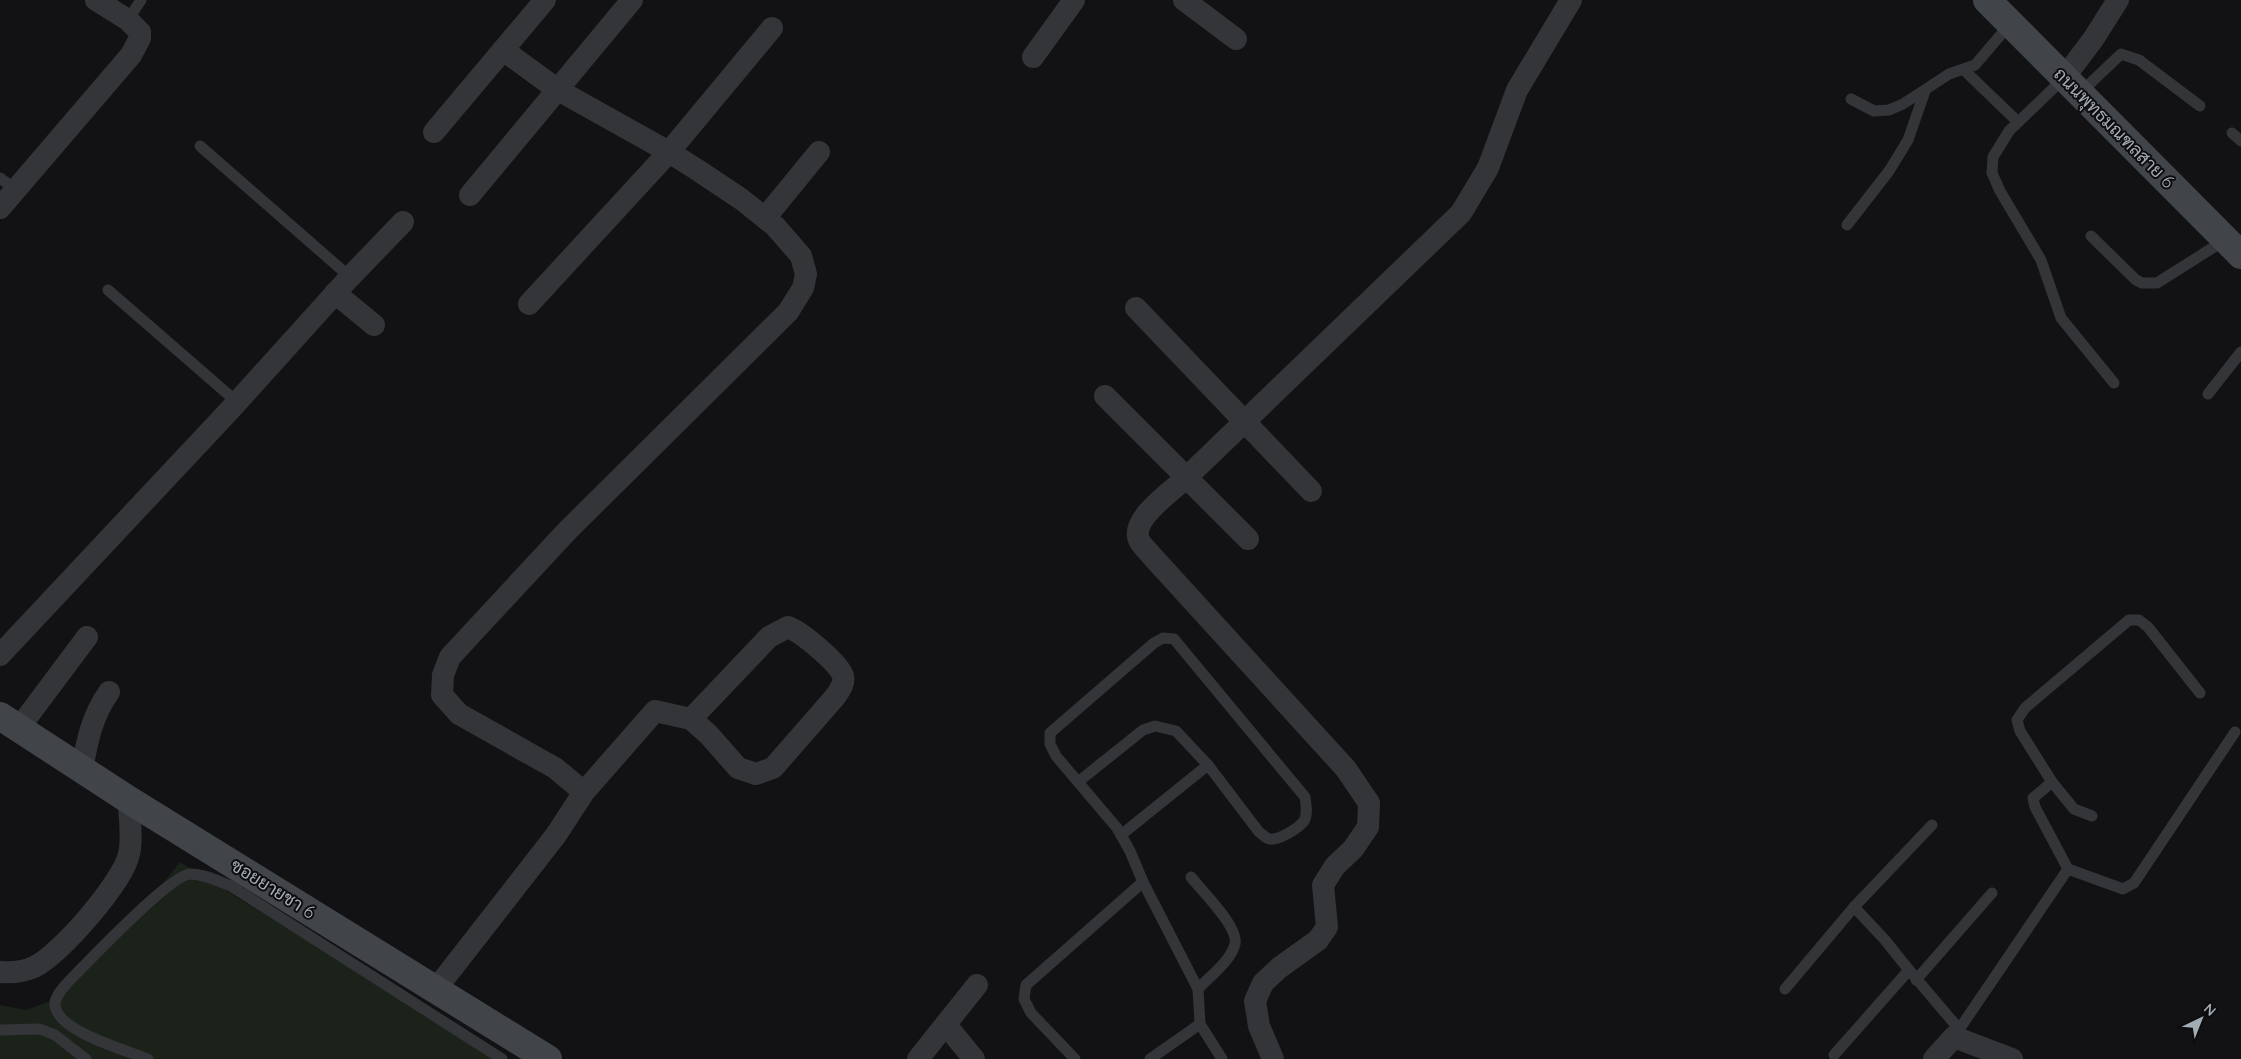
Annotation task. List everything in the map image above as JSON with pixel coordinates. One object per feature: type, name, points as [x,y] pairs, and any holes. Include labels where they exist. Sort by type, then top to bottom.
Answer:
[{"type":"street","points":[[0,208],[8,184],[131,55],[140,38],[140,32],[128,20],[96,0]]},
{"type":"street","points":[[434,132],[545,0]]},
{"type":"street","points":[[470,195],[632,0]]},
{"type":"street","points":[[1033,57],[1074,0]]},
{"type":"street","points":[[1184,0],[1236,40]]},
{"type":"street","points":[[1273,1059],[1259,1026],[1255,1001],[1262,984],[1279,968],[1318,940],[1327,927],[1323,885],[1336,866],[1353,849],[1368,827],[1369,803],[1346,769],[1139,540],[1138,525],[1148,513],[1461,213],[1488,168],[1518,90],[1571,0]]},
{"type":"street","points":[[2072,85],[2094,38],[2118,0]]},
{"type":"street","name":"ถนนพุทธมณฑลสาย 6","points":[[1996,7],[2233,248]]},
{"type":"street","points":[[529,304],[669,152],[772,28]]},
{"type":"street","points":[[503,50],[558,90],[669,152],[741,199],[775,226],[801,256],[806,274],[802,288],[788,312],[567,531],[450,657],[443,675],[442,695],[458,714],[555,768],[584,792]]},
{"type":"street","points":[[765,218],[819,152]]},
{"type":"street","points":[[0,655],[403,222]]},
{"type":"street","points":[[343,285],[374,325]]},
{"type":"street","points":[[1136,308],[1311,491]]},
{"type":"street","points":[[1106,396],[1248,539]]},
{"type":"street","points":[[436,989],[556,835],[584,792],[655,712],[691,719],[709,735],[738,768],[756,774],[774,768],[842,687],[843,676],[838,667],[804,636],[797,630],[788,627],[769,637],[691,719]]},
{"type":"street","points":[[10,722],[87,637]]},
{"type":"street","points":[[82,770],[92,724],[109,692]]},
{"type":"street","name":"ซอยยายชา 6","points":[[10,722],[129,800],[548,1059]]},
{"type":"street","points":[[0,972],[15,973],[34,967],[62,944],[121,876],[129,854],[129,800]]},
{"type":"street","points":[[918,1059],[977,985]]},
{"type":"street","points":[[946,1025],[974,1059]]},
{"type":"street","points":[[1934,1059],[1956,1033],[2012,1059]]},
{"type":"lane","points":[[128,20],[141,0]]},
{"type":"lane","points":[[1851,99],[1874,111],[1890,110],[1925,91],[1949,74],[1975,65],[1996,7]]},
{"type":"lane","points":[[2114,383],[2061,318],[2040,260],[2000,191],[1992,172],[1993,157],[2009,131],[2018,122],[2121,54],[2139,60],[2200,106]]},
{"type":"lane","points":[[1964,70],[2018,122]]},
{"type":"lane","points":[[1847,225],[1889,171],[1908,140],[1925,91]]},
{"type":"lane","points":[[200,146],[343,285]]},
{"type":"lane","points":[[2091,236],[2136,280],[2142,282],[2157,283],[2233,248]]},
{"type":"lane","points":[[108,290],[237,402]]},
{"type":"lane","points":[[2208,394],[2241,352]]},
{"type":"lane","points":[[2092,816],[2074,809],[2052,782],[2020,731],[2017,720],[2025,708],[2129,620],[2140,620],[2148,627],[2200,693]]},
{"type":"lane","points":[[1078,782],[1143,730],[1156,726],[1176,731],[1208,765],[1259,832],[1270,839],[1278,838],[1295,829],[1304,820],[1305,797],[1174,639],[1164,638],[1154,643],[1050,733],[1050,744],[1056,756],[1121,835],[1140,871],[1143,882],[1198,989],[1200,1024],[1222,1059]]},
{"type":"lane","points":[[2052,782],[2034,798],[2035,807],[2068,869],[2123,889],[2134,883],[2235,732]]},
{"type":"lane","points":[[1121,835],[1208,765]]},
{"type":"lane","points":[[1785,989],[1854,907],[1932,825]]},
{"type":"lane","points":[[1854,907],[1885,940],[1956,1033],[2068,869]]},
{"type":"lane","points":[[148,1059],[80,1033],[58,1016],[54,1005],[58,994],[70,980],[154,899],[173,883],[189,874],[206,877],[231,886],[502,1059]]},
{"type":"lane","points":[[1191,878],[1230,925],[1235,935],[1235,944],[1229,956],[1198,989]]},
{"type":"lane","points":[[1075,1059],[1031,1012],[1024,999],[1026,984],[1143,882]]},
{"type":"lane","points":[[1916,980],[1992,893]]},
{"type":"lane","points":[[1834,1055],[1909,970]]},
{"type":"lane","points":[[1151,1059],[1200,1024]]},
{"type":"lane","points":[[0,1030],[40,1029],[55,1035],[86,1059]]},
{"type":"shaded area","points":[[180,862],[499,1059],[0,1059],[0,1005],[26,1010],[48,1002],[133,920]]}]
